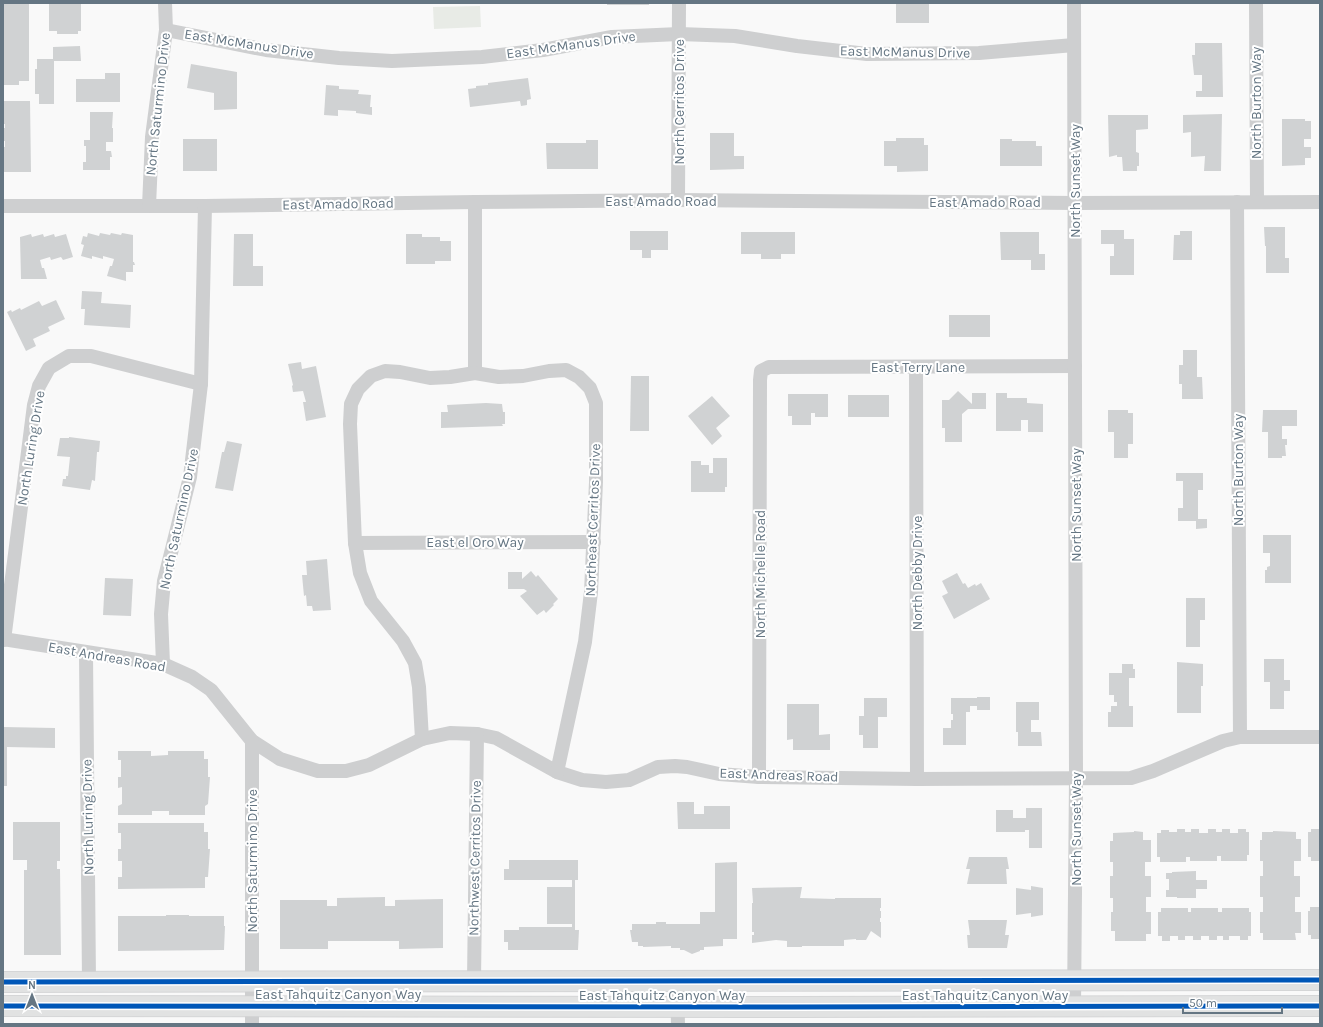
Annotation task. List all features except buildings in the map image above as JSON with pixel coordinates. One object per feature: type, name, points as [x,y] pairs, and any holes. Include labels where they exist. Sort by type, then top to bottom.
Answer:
[{"type":"main road","name":"East Tahquitz Canyon Way","points":[[3,982],[1320,980]]},
{"type":"main road","name":"East Tahquitz Canyon Way","points":[[3,1006],[252,1015],[677,1015],[1074,1007],[1320,1006]]},
{"type":"street","name":"North Saturmino Drive","points":[[148,206],[152,137],[166,30],[165,3]]},
{"type":"street","name":"North Cerritos Drive","points":[[678,200],[680,3]]},
{"type":"street","name":"North Sunset Way","points":[[1074,3],[1076,778],[1074,1007]]},
{"type":"street","name":"North Burton Way","points":[[1256,3],[1257,202]]},
{"type":"street","name":"East McManus Drive","points":[[166,30],[266,50],[339,58],[392,61],[482,57],[542,50],[612,37],[679,34],[735,36],[797,46],[868,54],[979,53],[1074,45]]},
{"type":"street","name":"East Amado Road","points":[[3,206],[205,206],[678,200],[1075,203],[1320,202]]},
{"type":"street","points":[[422,739],[419,687],[415,663],[403,641],[370,601],[360,573],[355,543],[350,424],[351,404],[358,389],[371,376],[385,371],[400,372],[430,378],[450,377],[475,373],[475,202]]},
{"type":"street","name":"North Burton Way","points":[[1237,202],[1240,738]]},
{"type":"street","name":"North Saturmino Drive","points":[[163,664],[161,614],[164,581],[190,477],[202,384],[205,206]]},
{"type":"street","name":"North Luring Drive","points":[[4,639],[34,405],[39,386],[49,368],[69,356],[91,356],[202,384]]},
{"type":"street","name":"East Terry Lane","points":[[761,371],[769,367],[1075,366]]},
{"type":"street","name":"North Debby Drive","points":[[916,367],[917,779]]},
{"type":"street","name":"Northeast Cerritos Drive","points":[[475,373],[499,377],[523,376],[549,371],[566,370],[579,377],[590,388],[596,403],[596,482],[591,592],[585,642],[557,772]]},
{"type":"street","name":"North Michelle Road","points":[[759,777],[761,371]]},
{"type":"street","name":"East el Oro Way","points":[[355,543],[594,542]]},
{"type":"street","name":"East Andreas Road","points":[[4,639],[163,664],[192,677],[211,690],[252,741],[280,759],[318,771],[346,770],[369,765],[422,739],[450,733],[477,734],[496,738],[557,772],[582,780],[606,782],[628,780],[658,768],[674,766],[687,767],[719,774],[759,777],[917,779],[1131,778],[1153,771],[1223,741],[1240,738],[1320,737]]},
{"type":"street","name":"North Luring Drive","points":[[86,653],[89,982]]},
{"type":"street","name":"Northwest Cerritos Drive","points":[[474,982],[477,734]]},
{"type":"street","name":"North Saturmino Drive","points":[[252,741],[252,1015]]},
{"type":"street","points":[[676,981],[677,1015]]},
{"type":"shaded area","points":[[480,6],[481,27],[434,29],[433,7]]},
{"type":"cycle path","points":[[3,982],[1320,980]]},
{"type":"cycle path","points":[[3,1006],[1320,1006]]}]
